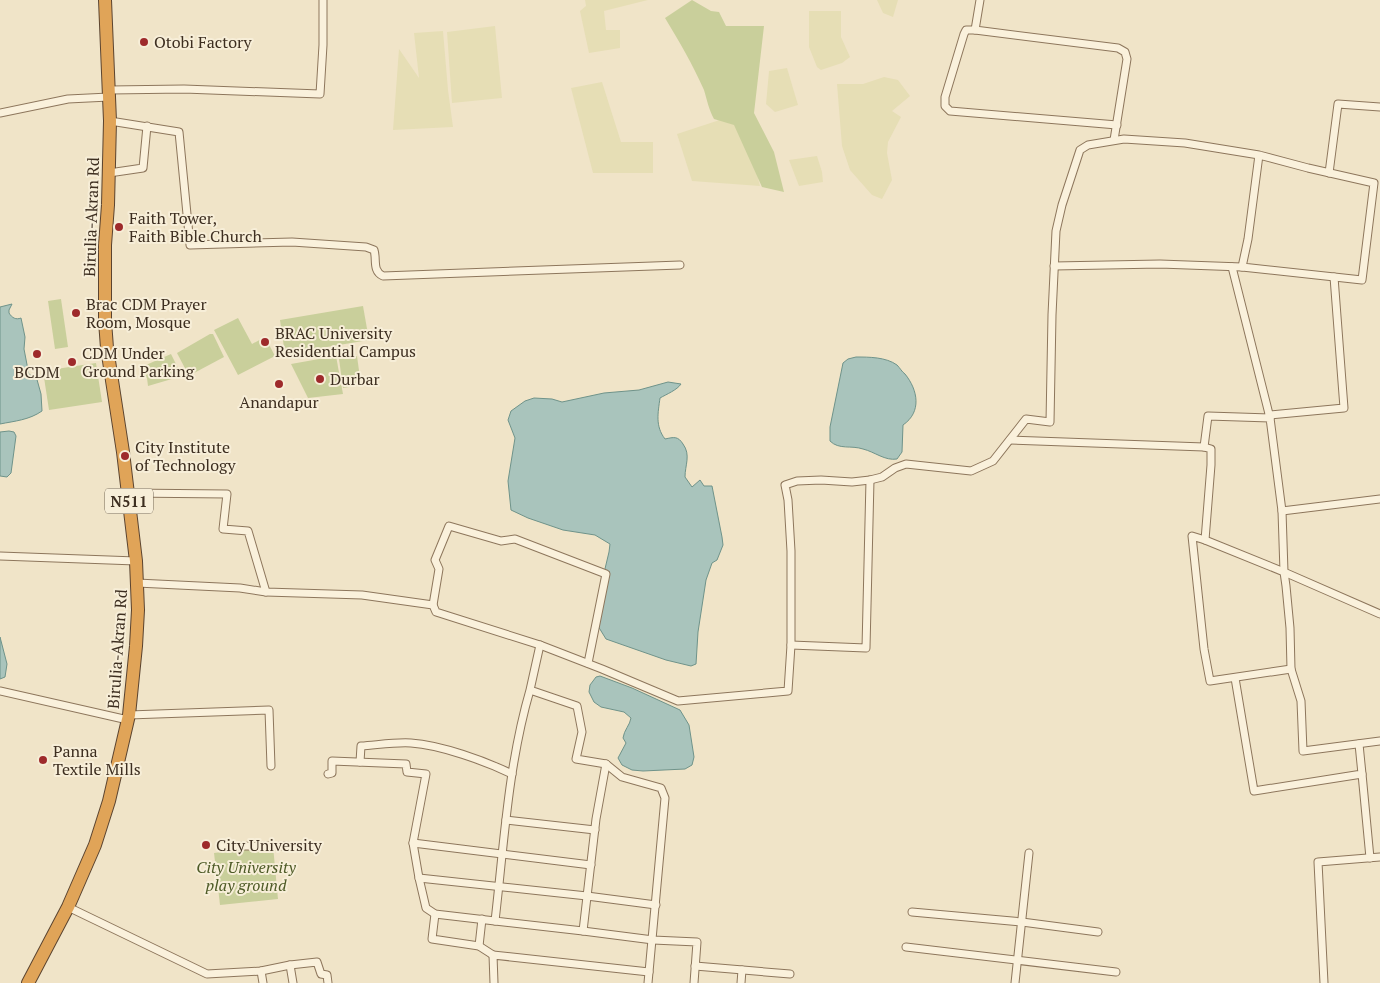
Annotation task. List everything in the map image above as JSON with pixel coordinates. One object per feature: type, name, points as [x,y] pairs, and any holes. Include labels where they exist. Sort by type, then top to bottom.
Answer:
[{"type":"highway","name":"Birulia-Akran Rd","points":[[28,983],[68,907],[95,845],[109,801],[129,717],[138,610],[136,561],[105,321],[105,245],[108,205],[110,93],[105,0]]},
{"type":"street","points":[[0,113],[68,99],[110,93],[184,89],[320,94],[323,0]]},
{"type":"street","points":[[974,30],[980,0]]},
{"type":"street","points":[[1114,140],[1117,125],[1127,59],[1125,52],[1118,48],[966,30],[945,97],[946,106],[950,112],[1117,125]]},
{"type":"street","points":[[1329,173],[1338,104],[1380,107]]},
{"type":"street","points":[[110,121],[178,132],[190,245],[292,242],[366,247],[374,250],[376,269],[378,274],[383,276],[680,265]]},
{"type":"street","points":[[109,173],[143,168],[147,126]]},
{"type":"street","points":[[588,663],[606,574],[515,540],[501,541],[449,526],[435,560],[439,569],[433,605],[436,612],[540,645],[678,701],[788,690],[792,645],[791,551],[788,500],[785,485],[797,481],[852,482],[870,480],[882,477],[895,468],[906,464],[971,471],[993,461],[1026,419],[1050,422],[1054,266],[1056,231],[1080,150],[1088,145],[1124,139],[1185,143],[1259,155],[1377,183],[1362,280],[1242,267],[1160,264],[1054,266]]},
{"type":"street","points":[[1242,267],[1248,238],[1259,155]]},
{"type":"street","points":[[1232,267],[1270,416],[1282,511],[1291,669],[1300,701],[1303,752],[1380,741]]},
{"type":"street","points":[[1204,446],[1208,416],[1270,416],[1344,408],[1334,277]]},
{"type":"street","points":[[1010,440],[1204,446],[1211,449],[1205,540]]},
{"type":"street","points":[[792,645],[866,648],[870,480]]},
{"type":"street","points":[[127,493],[227,494],[223,529],[248,531],[266,592]]},
{"type":"street","points":[[1282,511],[1380,499]]},
{"type":"street","points":[[1291,669],[1210,681],[1204,649],[1192,536],[1284,572],[1380,614]]},
{"type":"street","points":[[0,556],[136,561]]},
{"type":"street","points":[[137,583],[240,588],[266,592],[362,595],[433,605]]},
{"type":"street","points":[[495,921],[512,774],[521,720],[540,645]]},
{"type":"street","points":[[1235,678],[1254,791],[1362,774]]},
{"type":"street","points":[[530,690],[577,706],[582,732],[576,760],[606,764],[622,777],[661,788],[665,798],[648,983]]},
{"type":"street","points":[[0,691],[129,717],[269,710],[271,766]]},
{"type":"street","points":[[360,762],[361,746],[408,743],[425,744],[495,766],[512,774]]},
{"type":"street","points":[[1359,744],[1370,858]]},
{"type":"street","points":[[328,774],[332,773],[332,761],[406,764],[407,772],[426,774],[413,843],[426,908],[435,914],[653,940],[697,942],[694,983]]},
{"type":"street","points":[[583,931],[595,830],[606,764]]},
{"type":"street","points":[[506,820],[595,830]]},
{"type":"street","points":[[413,843],[591,865]]},
{"type":"street","points":[[222,846],[287,846]]},
{"type":"street","points":[[1015,983],[1029,853]]},
{"type":"street","points":[[1324,983],[1318,862],[1380,857]]},
{"type":"street","points":[[419,878],[656,905]]},
{"type":"street","points":[[68,907],[207,974],[261,971],[317,962],[321,974],[326,975],[328,983]]},
{"type":"street","points":[[912,912],[1022,922],[1098,932]]},
{"type":"street","points":[[435,914],[432,940],[479,946],[492,955],[649,972]]},
{"type":"street","points":[[479,946],[482,920]]},
{"type":"street","points":[[906,947],[1116,972]]},
{"type":"street","points":[[492,955],[494,983]]},
{"type":"street","points":[[290,965],[293,983]]},
{"type":"street","points":[[695,966],[790,974]]},
{"type":"street","points":[[741,983],[742,970]]},
{"type":"street","points":[[261,971],[263,983]]},
{"type":"street","points":[[213,973],[215,983]]},
{"type":"shaded area","points":[[585,0],[648,0],[604,11],[606,30],[620,30],[620,48],[589,53],[580,11],[586,6]]},
{"type":"shaded area","points":[[877,0],[898,0],[893,17],[883,13]]},
{"type":"shaded area","points":[[809,11],[841,11],[841,37],[850,57],[842,63],[821,70],[817,67],[809,47]]},
{"type":"shaded area","points":[[495,26],[502,98],[452,103],[447,32]]},
{"type":"shaded area","points":[[443,31],[453,127],[393,130],[399,49],[419,78],[414,33]]},
{"type":"shaded area","points":[[787,68],[798,105],[775,112],[766,104],[769,71]]},
{"type":"shaded area","points":[[884,77],[898,80],[910,96],[892,111],[901,117],[888,142],[887,153],[892,180],[882,199],[872,195],[850,170],[842,146],[837,84],[863,84]]},
{"type":"shaded area","points":[[602,82],[621,142],[653,142],[653,173],[593,173],[571,88]]},
{"type":"shaded area","points":[[741,113],[760,186],[692,181],[677,134]]},
{"type":"shaded area","points":[[817,156],[823,182],[799,186],[789,160]]},
{"type":"green space","points":[[692,0],[711,11],[719,12],[726,26],[764,26],[754,113],[774,152],[784,192],[762,187],[734,125],[714,119],[700,81],[665,18]]},
{"type":"green space","points":[[61,299],[68,347],[55,349],[48,301]]},
{"type":"green space","points":[[363,306],[369,340],[285,354],[280,320]]},
{"type":"green space","points":[[238,318],[252,344],[265,337],[275,356],[238,375],[214,330]]},
{"type":"green space","points":[[213,334],[224,357],[194,373],[188,374],[177,353]]},
{"type":"green space","points":[[171,354],[182,376],[148,386],[147,378],[142,373],[146,365]]},
{"type":"green space","name":"Durbar","points":[[336,356],[343,394],[308,398],[291,364]]},
{"type":"green space","points":[[357,356],[361,385],[343,388],[339,359]]},
{"type":"green space","points":[[96,363],[102,402],[49,410],[43,371]]},
{"type":"green space","name":"City University play ground","points":[[273,846],[278,899],[220,905],[214,853]]},
{"type":"water","points":[[12,304],[9,313],[14,318],[21,318],[29,375],[36,376],[41,394],[42,411],[27,418],[0,424],[0,307]]},
{"type":"water","points":[[856,357],[877,358],[893,362],[905,374],[913,387],[916,401],[915,407],[909,420],[903,425],[902,452],[897,459],[884,458],[867,450],[841,446],[830,441],[830,427],[843,363],[848,359]]},
{"type":"water","points":[[668,382],[681,384],[660,398],[658,419],[660,429],[665,439],[677,438],[685,448],[687,456],[685,477],[692,487],[700,480],[704,486],[712,486],[723,545],[717,560],[712,563],[706,580],[698,632],[696,664],[691,666],[666,660],[606,639],[598,626],[604,573],[610,544],[595,535],[563,530],[511,510],[508,481],[515,438],[508,420],[511,411],[525,401],[534,398],[552,399],[562,402],[604,393],[639,390]]},
{"type":"water","points":[[0,432],[14,432],[16,436],[11,473],[7,477],[0,476]]},
{"type":"water","points":[[0,637],[7,664],[5,677],[0,679]]},
{"type":"water","points":[[600,676],[680,710],[689,725],[694,757],[692,765],[685,769],[643,771],[632,770],[622,765],[618,758],[626,743],[623,738],[631,718],[624,712],[601,707],[594,702],[589,692],[590,685],[596,677]]},
{"type":"place","name":"Otobi Factory","points":[[144,42]]},
{"type":"place","name":"Faith Tower, Faith Bible Church","points":[[119,227]]},
{"type":"place","name":"Brac CDM Prayer Room, Mosque","points":[[76,313]]},
{"type":"place","name":"BRAC University Residential Campus","points":[[265,342]]},
{"type":"place","name":"BCDM","points":[[37,354]]},
{"type":"place","name":"CDM Under Ground Parking","points":[[72,362]]},
{"type":"place","name":"Durbar","points":[[320,379]]},
{"type":"place","name":"Anandapur","points":[[279,384]]},
{"type":"place","name":"City Institute of Technology","points":[[125,456]]},
{"type":"place","name":"Panna Textile Mills","points":[[43,760]]},
{"type":"place","name":"City University","points":[[206,845]]}]
